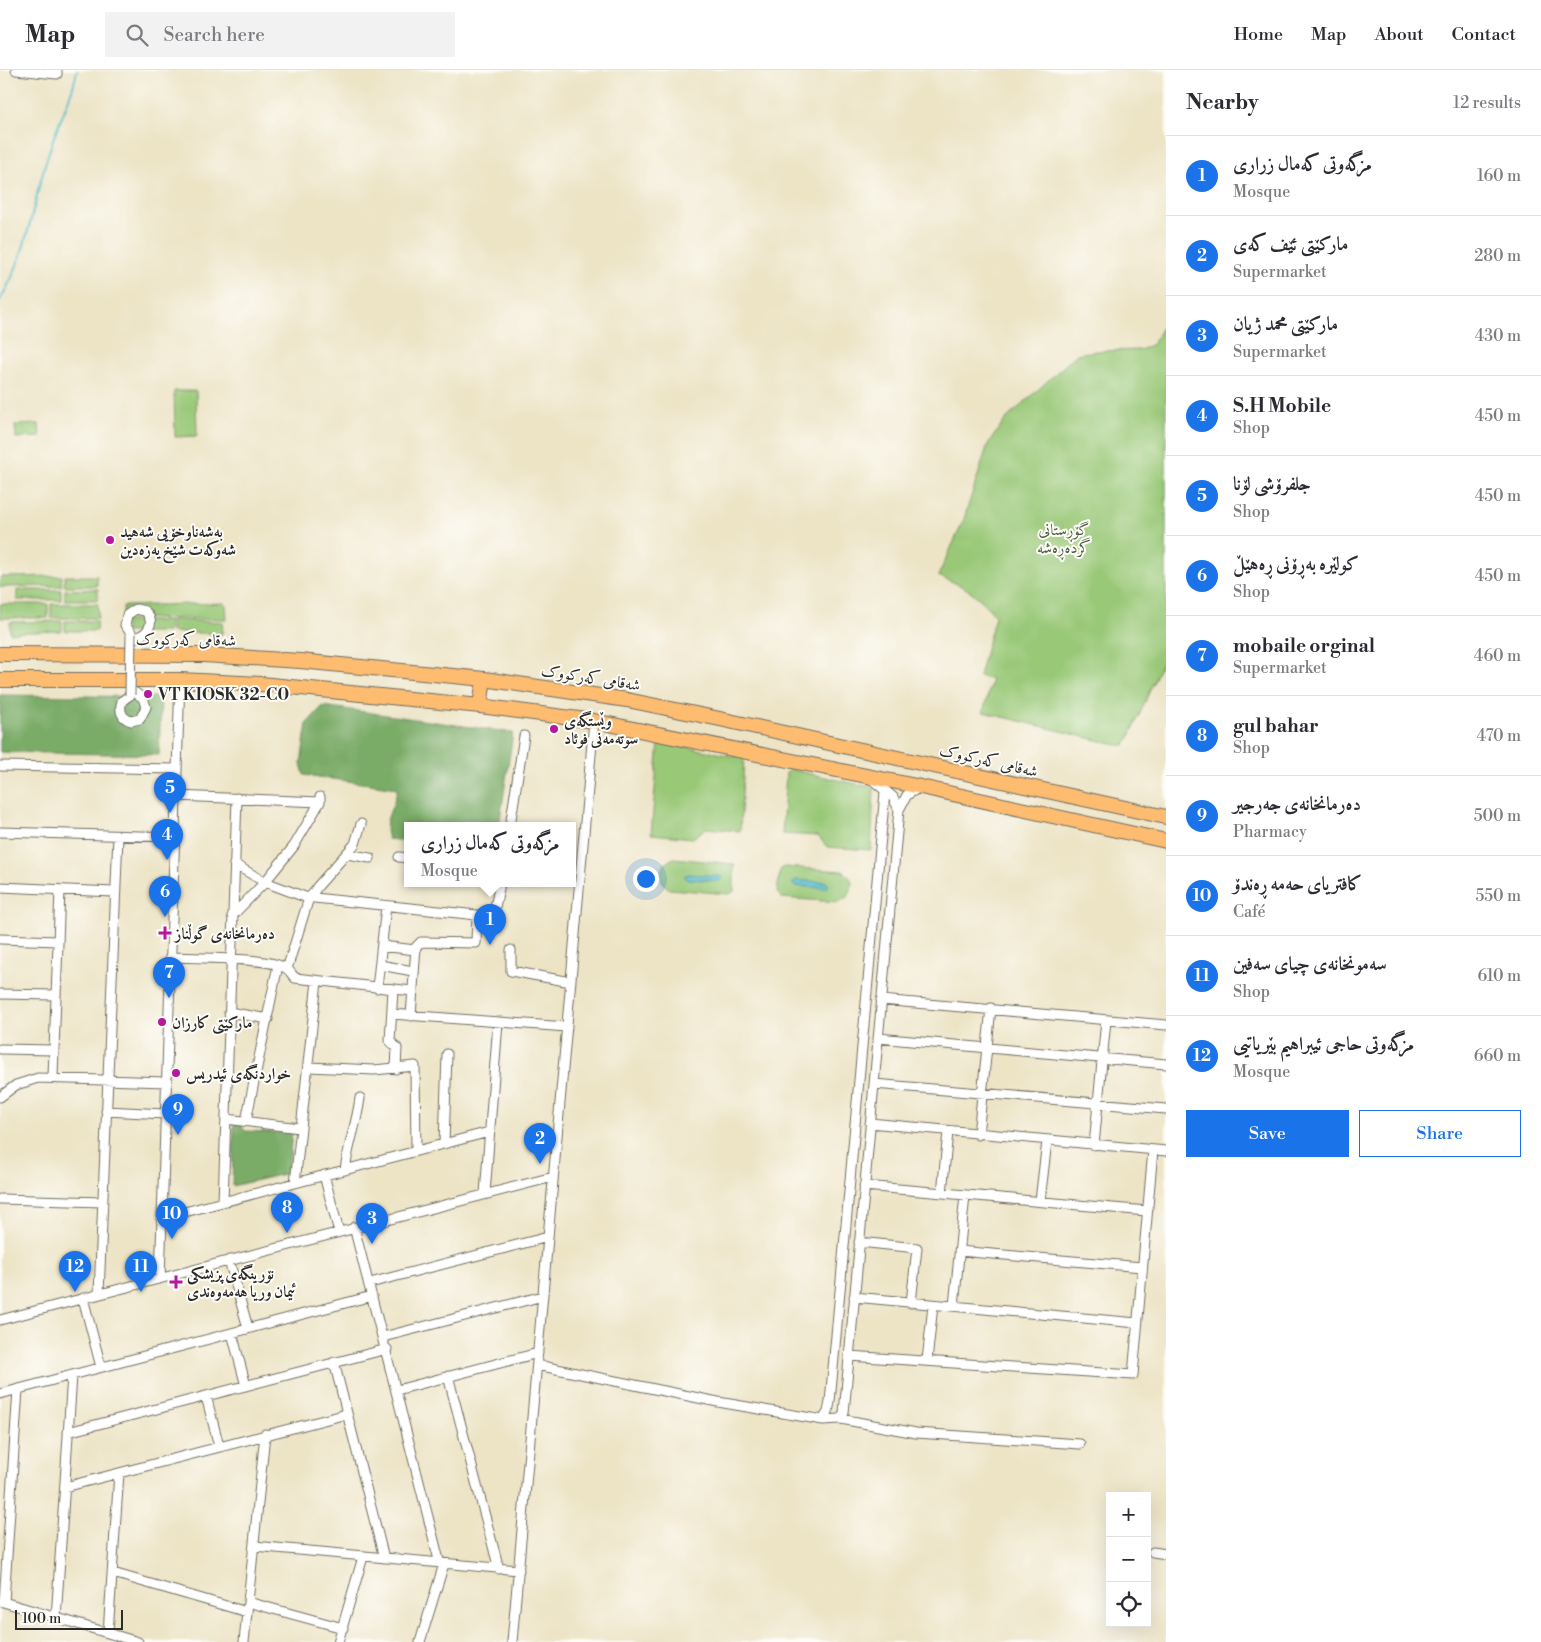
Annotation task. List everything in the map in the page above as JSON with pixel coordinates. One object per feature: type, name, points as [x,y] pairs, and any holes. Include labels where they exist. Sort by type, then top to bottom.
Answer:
[{"type":"highway","name":"شەقامی کەرکووک","points":[[0,654],[204,655],[300,661],[484,679],[627,700],[1166,818]]},
{"type":"highway","points":[[480,706],[484,679]]},
{"type":"highway","points":[[0,680],[180,680],[260,684],[480,706],[594,722],[921,787],[1166,841]]},
{"type":"street","points":[[16,70],[57,74],[57,70]]},
{"type":"street","points":[[133,638],[144,635],[150,628],[150,619],[145,611],[136,609],[127,615],[125,625],[130,633],[130,695],[122,701],[122,715],[131,721],[140,719],[145,711],[145,702],[134,692]]},
{"type":"street","points":[[160,1278],[180,680]]},
{"type":"street","points":[[576,879],[594,722]]},
{"type":"street","points":[[511,822],[524,736]]},
{"type":"street","points":[[0,766],[177,770]]},
{"type":"street","points":[[869,777],[893,797],[899,810]]},
{"type":"street","points":[[841,1419],[844,1414],[899,810],[907,795],[921,787]]},
{"type":"street","points":[[823,1420],[830,1402],[885,792]]},
{"type":"street","points":[[176,796],[320,800],[294,846],[265,882],[232,916]]},
{"type":"street","points":[[223,1202],[237,798]]},
{"type":"street","points":[[287,969],[302,916],[310,898],[355,844],[362,824]]},
{"type":"street","points":[[0,832],[175,837]]},
{"type":"street","points":[[99,1294],[114,892],[118,836]]},
{"type":"street","points":[[346,854],[370,858]]},
{"type":"street","points":[[234,864],[265,882],[310,898],[477,915],[493,916],[499,887]]},
{"type":"street","points":[[512,1642],[571,982],[576,887]]},
{"type":"street","points":[[0,888],[114,892]]},
{"type":"street","points":[[53,1077],[60,890]]},
{"type":"street","points":[[377,988],[386,906]]},
{"type":"street","points":[[382,946],[476,943],[477,915]]},
{"type":"street","points":[[0,939],[58,941]]},
{"type":"street","points":[[411,1016],[413,971],[418,946]]},
{"type":"street","points":[[510,950],[510,971],[571,982]]},
{"type":"street","points":[[170,957],[231,958],[278,965],[287,969],[295,978],[412,991]]},
{"type":"street","points":[[246,1121],[278,965]]},
{"type":"street","points":[[380,965],[413,971]]},
{"type":"street","points":[[295,1183],[317,981]]},
{"type":"street","points":[[393,990],[390,1041],[397,1048],[396,1069]]},
{"type":"street","points":[[0,994],[56,996]]},
{"type":"street","points":[[881,1000],[991,1008],[1166,1025]]},
{"type":"street","points":[[978,1135],[991,1008]]},
{"type":"street","points":[[229,1012],[268,1020]]},
{"type":"street","points":[[392,1014],[567,1027]]},
{"type":"street","points":[[1094,1145],[1106,1020]]},
{"type":"street","points":[[485,1194],[498,1022]]},
{"type":"street","points":[[878,1038],[1166,1064]]},
{"type":"street","points":[[0,1049],[54,1050]]},
{"type":"street","points":[[444,1144],[446,1054]]},
{"type":"street","points":[[861,1063],[875,1065]]},
{"type":"street","points":[[308,1067],[374,1070],[415,1066],[416,1151]]},
{"type":"street","points":[[0,1097],[16,1084],[38,1078],[166,1082]]},
{"type":"street","points":[[874,1084],[1166,1109]]},
{"type":"street","points":[[345,1170],[348,1147],[357,1122],[360,1098]]},
{"type":"street","points":[[106,1111],[165,1114]]},
{"type":"street","points":[[226,1119],[300,1128]]},
{"type":"street","points":[[870,1123],[978,1135],[1166,1151]]},
{"type":"street","points":[[162,1218],[490,1132]]},
{"type":"street","points":[[942,1193],[948,1132]]},
{"type":"street","points":[[1040,1201],[1047,1141]]},
{"type":"street","points":[[849,1356],[1133,1375],[1153,1150]]},
{"type":"street","points":[[324,1175],[339,1232]]},
{"type":"street","points":[[0,1320],[554,1177]]},
{"type":"street","points":[[864,1186],[1147,1211]]},
{"type":"street","points":[[954,1306],[965,1195]]},
{"type":"street","points":[[0,1199],[103,1202]]},
{"type":"street","points":[[354,1228],[387,1348],[442,1564],[420,1642]]},
{"type":"street","points":[[370,1284],[548,1238]]},
{"type":"street","points":[[859,1242],[917,1248],[911,1303]]},
{"type":"street","points":[[959,1251],[1142,1267]]},
{"type":"street","points":[[844,1254],[858,1256]]},
{"type":"street","points":[[229,1260],[248,1328]]},
{"type":"street","points":[[0,1394],[372,1296]]},
{"type":"street","points":[[384,1337],[543,1296]]},
{"type":"street","points":[[83,1298],[101,1367]]},
{"type":"street","points":[[854,1298],[1137,1323]]},
{"type":"street","points":[[927,1361],[933,1305]]},
{"type":"street","points":[[232,1333],[246,1386]]},
{"type":"street","points":[[68,1432],[387,1348]]},
{"type":"street","points":[[397,1390],[538,1353]]},
{"type":"street","points":[[334,1362],[384,1558]]},
{"type":"street","points":[[537,1365],[718,1402],[823,1420],[841,1419],[916,1434],[1080,1444]]},
{"type":"street","points":[[56,1618],[72,1375]]},
{"type":"street","points":[[448,1376],[499,1569]]},
{"type":"street","points":[[18,1389],[2,1601],[138,1642]]},
{"type":"street","points":[[206,1396],[219,1446]]},
{"type":"street","points":[[65,1487],[347,1414]]},
{"type":"street","points":[[244,1642],[266,1434]]},
{"type":"street","points":[[108,1633],[114,1573],[118,1473]]},
{"type":"street","points":[[254,1546],[519,1570]]},
{"type":"street","points":[[1153,1552],[1166,1554]]},
{"type":"street","points":[[338,1642],[363,1557]]},
{"type":"street","points":[[114,1573],[247,1607],[343,1628]]},
{"type":"green space","name":"گۆڕستانی گردەڕەشە","points":[[1166,319],[1166,653],[1129,739],[1125,745],[1117,745],[983,712],[992,680],[979,676],[995,616],[970,591],[938,576],[963,522],[988,444],[1006,419],[1077,354],[1095,351],[1140,350],[1153,344]]},
{"type":"green space","points":[[174,391],[196,391],[197,436],[175,437]]},
{"type":"green space","points":[[39,424],[40,437],[16,438],[15,425]]},
{"type":"green space","points":[[62,576],[61,586],[0,587],[0,577]]},
{"type":"green space","points":[[65,576],[97,576],[97,586],[64,586]]},
{"type":"green space","points":[[98,589],[98,600],[65,600],[65,590]]},
{"type":"green space","points":[[17,590],[61,590],[61,600],[17,600]]},
{"type":"green space","points":[[224,603],[226,605],[227,619],[123,618],[123,606]]},
{"type":"green space","points":[[0,604],[48,604],[48,618],[0,618]]},
{"type":"green space","points":[[51,604],[98,604],[98,618],[51,618]]},
{"type":"green space","points":[[172,620],[223,622],[222,634],[171,632]]},
{"type":"green space","points":[[62,621],[62,631],[10,633],[10,622]]},
{"type":"green space","points":[[65,621],[97,621],[96,631],[65,631]]},
{"type":"green space","points":[[125,621],[169,621],[168,632],[125,632]]},
{"type":"green space","points":[[0,695],[161,697],[159,755],[0,752]]},
{"type":"green space","points":[[323,706],[513,733],[500,822],[404,822],[404,841],[388,839],[386,825],[397,788],[304,775],[301,763],[307,723]]},
{"type":"green space","points":[[659,742],[744,758],[740,831],[706,828],[693,838],[651,834]]},
{"type":"green space","points":[[789,769],[874,788],[871,850],[827,847],[818,836],[782,834],[786,773]]},
{"type":"green space","points":[[674,858],[734,864],[734,891],[730,894],[669,889],[662,881],[661,872],[665,864]]},
{"type":"green space","points":[[784,867],[843,871],[851,879],[851,890],[848,896],[838,902],[782,898],[777,893],[780,870]]},
{"type":"green space","points":[[234,1124],[241,1125],[245,1131],[292,1133],[288,1173],[232,1186]]},
{"type":"water","points":[[688,874],[720,876],[722,878],[719,881],[687,879],[684,876]]},
{"type":"water","points":[[796,880],[826,882],[829,885],[825,888],[795,886],[792,884]]},
{"type":"waterway","points":[[0,300],[10,281],[25,243],[46,163],[73,89],[77,70]]},
{"type":"place","name":"بەشەناوخۆیی شەهید شەوکەت شێخ یەزەدین","points":[[110,540]]},
{"type":"place","name":"VT KIOSK 32-C0","points":[[148,694]]},
{"type":"place","name":"وێستگەی سوتەمەنی فوئاد","points":[[554,729]]},
{"type":"place","name":"جلفرۆشی لۆنا","points":[[170,813]]},
{"type":"place","name":"S.H Mobile","points":[[167,860]]},
{"type":"place","name":"کولێرە بەڕۆنی ڕەهێڵ","points":[[165,917]]},
{"type":"place","name":"دەرمانخانەی گوڵناز","points":[[165,933]]},
{"type":"place","name":"مزگەوتی کەمال زراری","points":[[490,945]]},
{"type":"place","name":"mobaile orginal","points":[[169,998]]},
{"type":"place","name":"مارکێتی کارزان","points":[[162,1022]]},
{"type":"place","name":"خواردنگەی ئیدریس","points":[[176,1073]]},
{"type":"place","name":"دەرمانخانەی جەرجیر","points":[[178,1135]]},
{"type":"place","name":"مارکێتی ئێف کەی","points":[[540,1164]]},
{"type":"place","name":"gul bahar","points":[[287,1233]]},
{"type":"place","name":"کافتریای حەمە ڕەندۆ","points":[[172,1239]]},
{"type":"place","name":"مارکێتی محمد ژیان","points":[[372,1244]]},
{"type":"place","name":"نۆرینگەی پزیشکی ئیمان وریا هەمەوەندی","points":[[176,1282]]},
{"type":"place","name":"مزگەوتی حاجی ئیبراهیم بێریاتیی","points":[[75,1292]]},
{"type":"place","name":"سەمونخانەی چیای سەفین","points":[[141,1292]]}]
